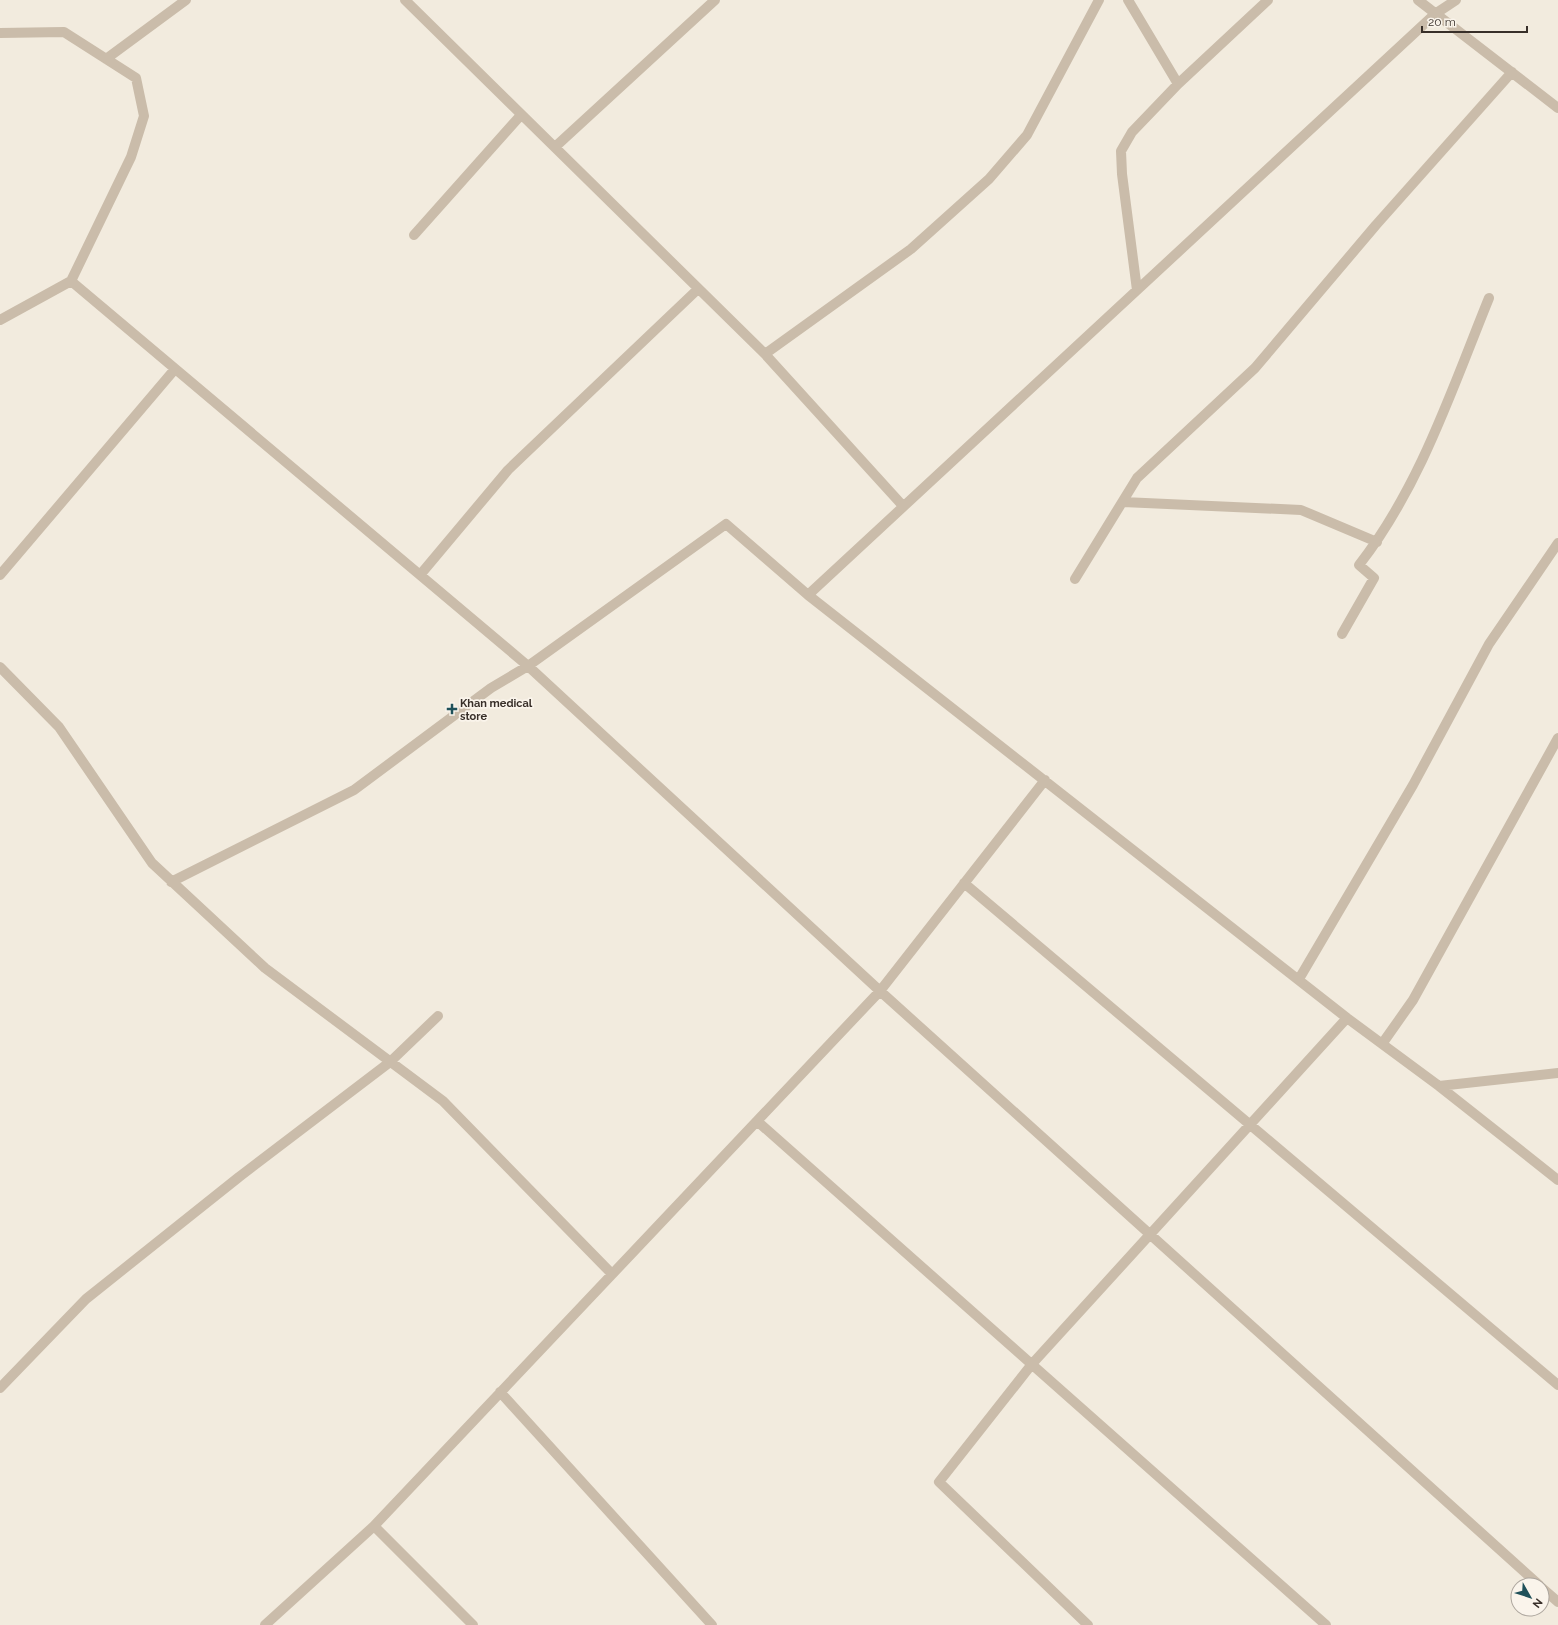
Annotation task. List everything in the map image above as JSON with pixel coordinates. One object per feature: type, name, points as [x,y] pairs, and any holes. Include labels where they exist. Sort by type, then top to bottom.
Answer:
[{"type":"street","points":[[106,59],[186,0]]},
{"type":"street","points":[[405,0],[765,354],[903,506]]},
{"type":"street","points":[[555,147],[715,0]]},
{"type":"street","points":[[765,354],[911,249],[989,179],[1027,134],[1099,0]]},
{"type":"street","points":[[1128,0],[1178,84]]},
{"type":"street","points":[[1138,290],[1122,174],[1121,151],[1132,132],[1178,84],[1268,0]]},
{"type":"street","points":[[1418,0],[1558,108]]},
{"type":"street","points":[[808,595],[1435,14],[1456,0]]},
{"type":"street","points":[[0,33],[64,32],[136,78],[144,116],[130,157],[71,281],[0,320]]},
{"type":"street","points":[[1075,579],[1137,478],[1255,368],[1376,225],[1512,72]]},
{"type":"street","points":[[414,235],[521,115]]},
{"type":"street","points":[[71,281],[528,666],[880,991],[1530,1577]]},
{"type":"street","points":[[420,575],[508,470],[698,289]]},
{"type":"street","points":[[1342,634],[1374,578],[1359,565],[1377,542],[1427,452],[1489,298]]},
{"type":"street","points":[[0,575],[175,369]]},
{"type":"street","points":[[1122,502],[1301,510],[1377,542]]},
{"type":"street","points":[[171,882],[354,790],[490,688],[528,666],[726,524],[808,595],[1347,1018],[1439,1086],[1558,1180]]},
{"type":"street","points":[[1299,979],[1413,785],[1489,644],[1558,543]]},
{"type":"street","points":[[0,667],[59,727],[152,863],[171,882],[265,968],[443,1101],[612,1274]]},
{"type":"street","points":[[1382,1044],[1413,1000],[1558,738]]},
{"type":"street","points":[[265,1625],[374,1526],[880,991],[1045,780]]},
{"type":"street","points":[[964,883],[1558,1385]]},
{"type":"street","points":[[0,1388],[86,1299],[239,1177],[390,1062],[438,1016]]},
{"type":"street","points":[[1088,1625],[939,1482],[1032,1364],[1347,1018]]},
{"type":"street","points":[[1439,1086],[1558,1073]]},
{"type":"street","points":[[757,1121],[1326,1625]]},
{"type":"street","points":[[500,1392],[712,1625]]},
{"type":"street","points":[[374,1526],[473,1625]]},
{"type":"street","points":[[1550,1595],[1558,1602]]},
{"type":"place","name":"Khan medical store","points":[[452,709]]}]
